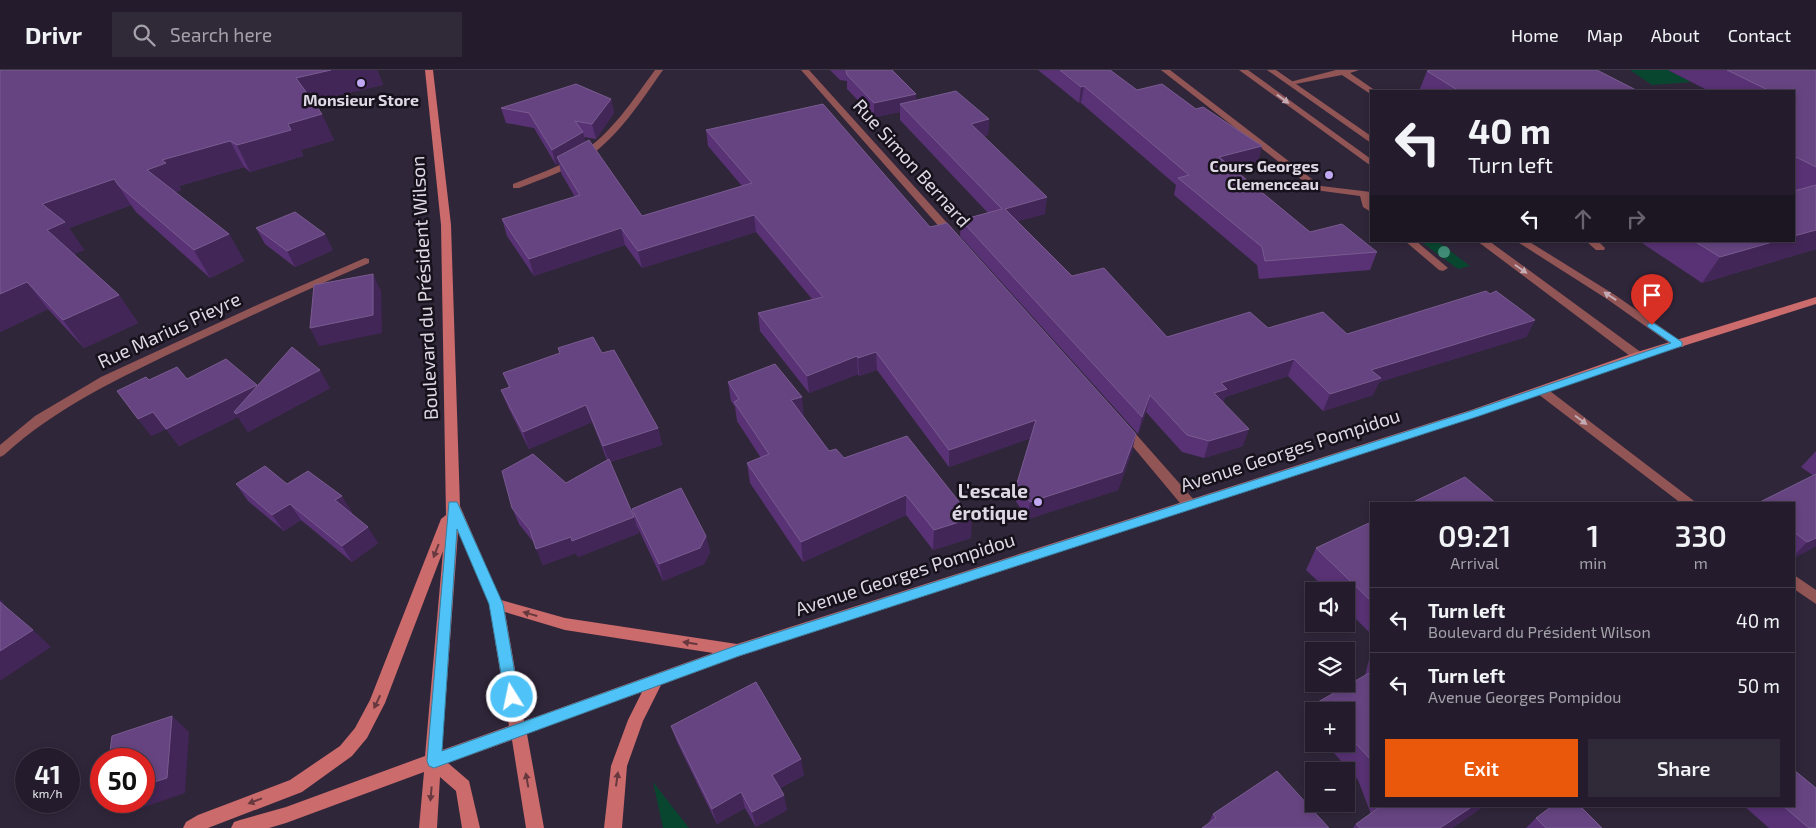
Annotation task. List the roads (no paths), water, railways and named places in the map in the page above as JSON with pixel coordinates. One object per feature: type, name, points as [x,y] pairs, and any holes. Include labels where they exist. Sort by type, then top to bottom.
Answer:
[{"type":"main road","name":"Boulevard du Président Wilson","points":[[428,828],[453,506],[446,225],[429,70]]},
{"type":"main road","name":"Avenue Georges Pompidou","points":[[240,828],[286,815],[738,650],[1542,391],[1638,356],[1816,300]]},
{"type":"main road","name":"Boulevard du Président Wilson","points":[[453,506],[496,604],[535,828]]},
{"type":"main road","points":[[192,828],[204,821],[296,786],[346,751],[361,733],[377,703],[453,506]]},
{"type":"main road","points":[[496,604],[565,624],[738,650]]},
{"type":"main road","points":[[613,828],[619,766],[636,720],[656,680]]},
{"type":"main road","points":[[434,761],[463,787],[471,828]]},
{"type":"street","points":[[516,186],[569,164],[596,146],[625,116],[659,70]]},
{"type":"street","name":"Rue Simon Bernard","points":[[805,70],[964,247]]},
{"type":"street","points":[[1165,70],[1318,188],[1368,195],[1366,205],[1370,208]]},
{"type":"street","points":[[1243,70],[1370,161]]},
{"type":"street","points":[[1271,70],[1370,139]]},
{"type":"street","points":[[1290,83],[1342,71],[1356,70]]},
{"type":"street","points":[[1342,71],[1370,90]]},
{"type":"street","points":[[1411,242],[1443,268]]},
{"type":"street","points":[[1483,242],[1638,356]]},
{"type":"street","points":[[1522,242],[1611,297],[1679,344]]},
{"type":"street","name":"Rue Marius Pieyre","points":[[0,452],[38,420],[88,388],[281,297],[365,261]]},
{"type":"street","points":[[1542,391],[1689,502]]},
{"type":"street","points":[[1115,418],[1190,505]]},
{"type":"street","points":[[1795,582],[1816,598]]},
{"type":"place","name":"Monsieur Store","points":[[361,83]]},
{"type":"place","name":"Cours Georges Clemenceau","points":[[1329,175]]},
{"type":"place","name":"L'escale érotique","points":[[1038,502]]}]
